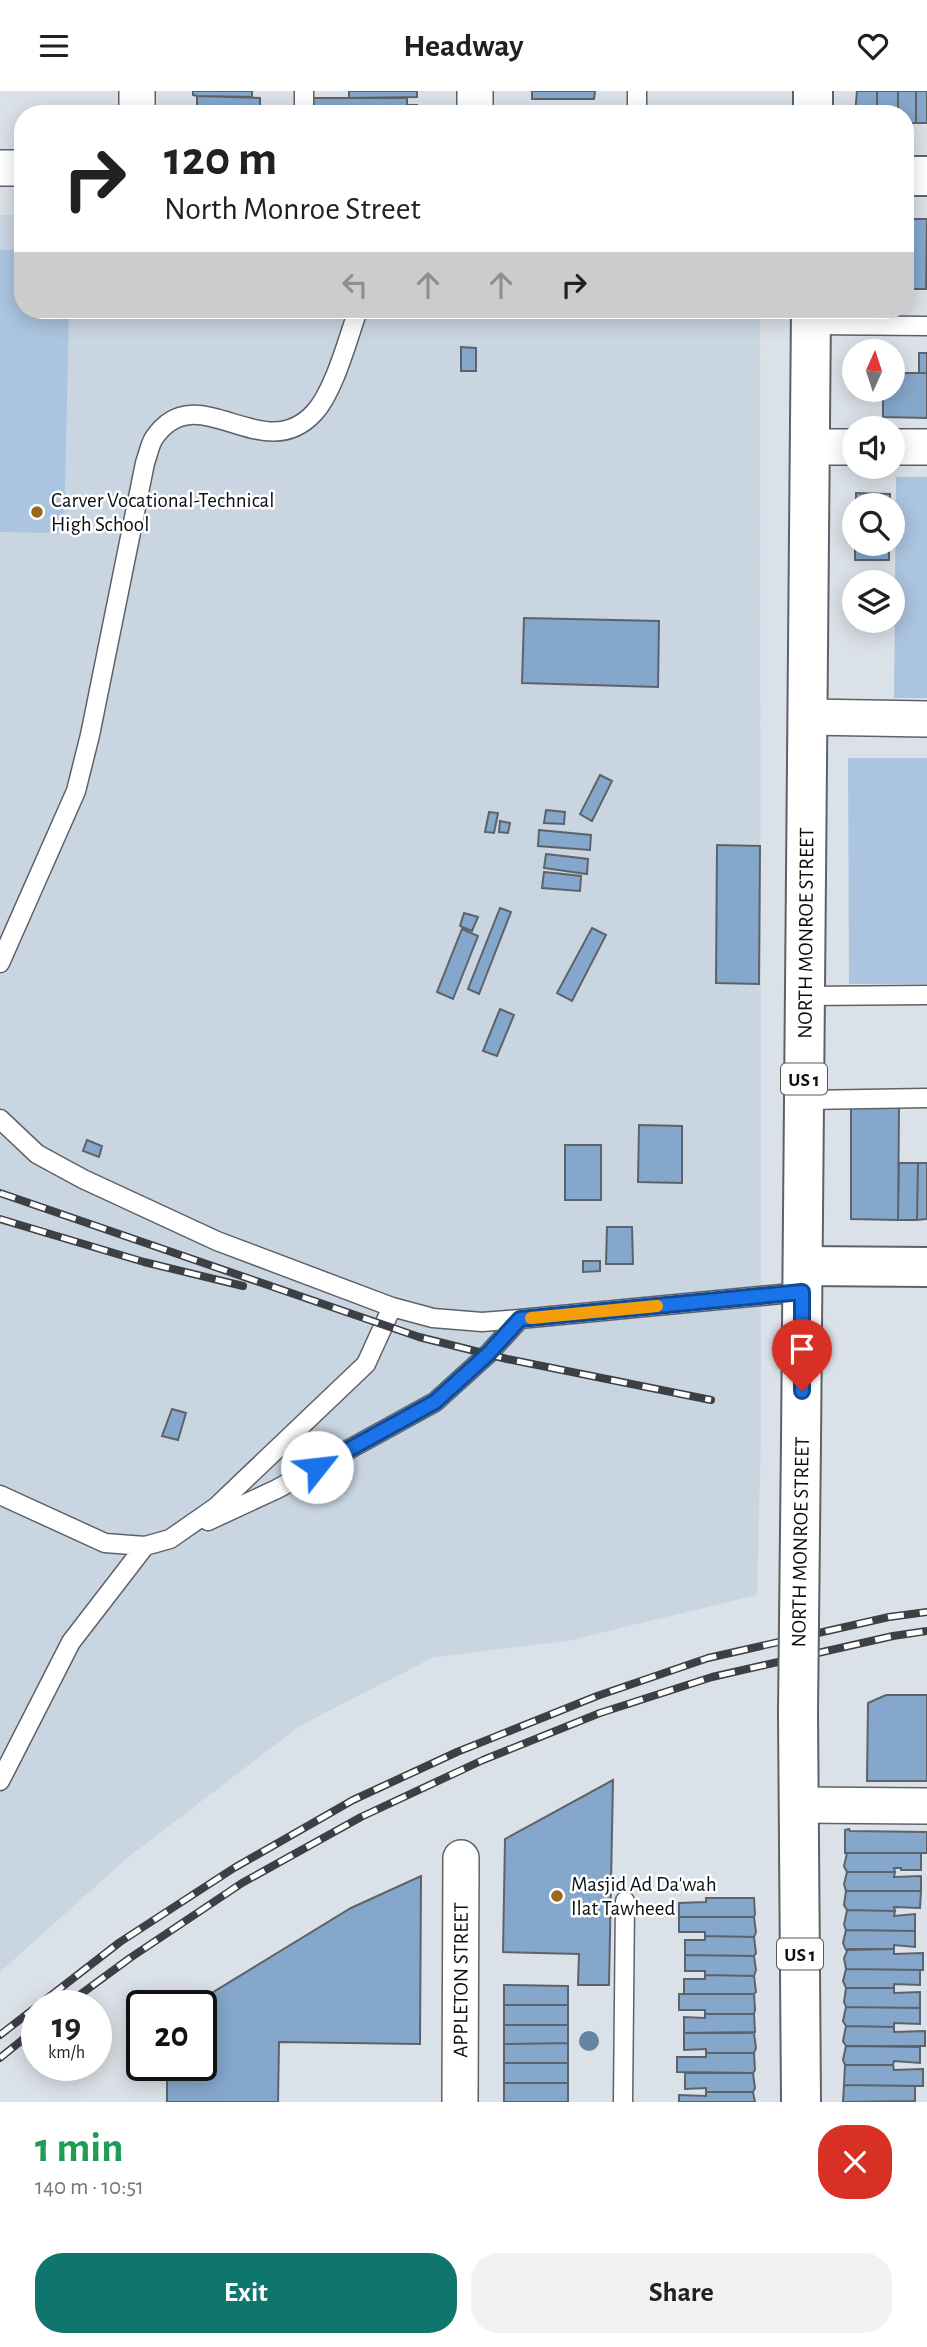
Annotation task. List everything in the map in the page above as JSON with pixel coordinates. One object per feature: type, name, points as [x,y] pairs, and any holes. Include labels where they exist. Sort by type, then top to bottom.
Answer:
[{"type":"main road","name":"NORTH MONROE STREET","points":[[801,2102],[798,1712],[811,319]]},
{"type":"main road","points":[[803,1279],[927,1267]]},
{"type":"street","points":[[810,447],[842,447]]},
{"type":"street","points":[[905,447],[927,447]]},
{"type":"street","points":[[808,717],[927,719]]},
{"type":"street","points":[[799,1805],[927,1806]]},
{"type":"street","name":"APPLETON STREET","points":[[460,2102],[461,1858]]},
{"type":"lane","points":[[0,963],[76,791],[90,735],[145,463],[154,438],[173,419],[189,414],[212,416],[258,432],[274,433],[296,427],[314,413],[328,393],[355,319]]},
{"type":"lane","points":[[826,319],[927,326]]},
{"type":"lane","points":[[805,996],[927,995]]},
{"type":"lane","points":[[804,1100],[927,1098]]},
{"type":"lane","points":[[0,1119],[37,1154],[83,1179],[217,1241],[392,1307],[433,1318],[482,1322],[520,1319],[803,1279]]},
{"type":"lane","points":[[170,1539],[216,1507],[366,1364],[392,1307]]},
{"type":"lane","points":[[0,1495],[105,1543],[145,1546],[170,1539],[276,1489],[435,1402],[488,1354],[520,1319]]},
{"type":"lane","points":[[0,1781],[71,1642],[145,1546]]},
{"type":"lane","points":[[623,2102],[625,1901]]},
{"type":"shaded area","points":[[0,215],[14,215],[14,319],[760,319],[761,1435],[757,1595],[567,1641],[434,1657],[301,1725],[127,1858],[0,1972]]},
{"type":"shaded area","points":[[0,250],[14,250],[14,319],[69,319],[64,533],[0,532]]},
{"type":"shaded area","points":[[927,477],[927,698],[894,698],[895,633],[905,633],[905,570],[895,570],[895,556],[905,556],[905,493],[896,493],[896,479]]},
{"type":"shaded area","points":[[848,758],[927,758],[927,984],[849,984]]},
{"type":"building","points":[[193,91],[252,91],[252,97],[197,96],[193,95]]},
{"type":"building","points":[[349,91],[417,91],[417,97],[349,98]]},
{"type":"building","points":[[532,91],[595,91],[594,99],[532,99]]},
{"type":"building","points":[[857,91],[877,91],[877,105],[856,105]]},
{"type":"building","points":[[877,91],[898,91],[898,105],[877,105]]},
{"type":"building","points":[[898,91],[916,91],[916,123],[914,105],[898,105]]},
{"type":"building","points":[[916,91],[927,91],[927,123],[916,123]]},
{"type":"building","points":[[197,96],[260,98],[260,105],[197,105]]},
{"type":"building","points":[[312,98],[407,98],[407,105],[312,105]]},
{"type":"building","points":[[914,219],[927,219],[926,289],[914,289]]},
{"type":"building","points":[[461,347],[476,348],[476,371],[461,371]]},
{"type":"building","points":[[919,353],[927,353],[927,373],[919,373]]},
{"type":"building","points":[[905,373],[927,373],[927,418],[883,416],[883,403],[905,403]]},
{"type":"building","points":[[855,556],[889,556],[889,560],[855,560]]},
{"type":"building","points":[[524,618],[659,621],[658,687],[522,683]]},
{"type":"building","points":[[600,775],[612,781],[592,821],[580,814]]},
{"type":"building","points":[[546,810],[565,812],[564,824],[544,823]]},
{"type":"building","points":[[489,812],[498,813],[494,833],[485,832]]},
{"type":"building","points":[[500,821],[510,823],[508,833],[499,832]]},
{"type":"building","points":[[539,830],[591,835],[590,850],[538,846]]},
{"type":"building","points":[[717,845],[760,846],[759,984],[716,983]]},
{"type":"building","points":[[546,854],[588,859],[587,874],[544,868]]},
{"type":"building","points":[[544,872],[581,876],[580,891],[542,888]]},
{"type":"building","points":[[500,908],[511,912],[479,994],[468,989]]},
{"type":"building","points":[[464,913],[478,917],[472,931],[460,926]]},
{"type":"building","points":[[592,928],[606,935],[572,1001],[557,993]]},
{"type":"building","points":[[462,929],[478,936],[453,999],[437,992]]},
{"type":"building","points":[[500,1009],[514,1015],[497,1056],[483,1051]]},
{"type":"building","points":[[851,1106],[899,1106],[898,1220],[851,1219]]},
{"type":"building","points":[[639,1125],[682,1126],[682,1183],[638,1182]]},
{"type":"building","points":[[87,1140],[102,1146],[99,1157],[83,1151]]},
{"type":"building","points":[[565,1145],[601,1145],[601,1200],[565,1200]]},
{"type":"building","points":[[899,1163],[918,1163],[917,1220],[898,1220]]},
{"type":"building","points":[[918,1163],[927,1163],[927,1219],[917,1220]]},
{"type":"building","points":[[607,1227],[632,1227],[633,1264],[606,1264]]},
{"type":"building","points":[[583,1261],[600,1261],[600,1271],[583,1272]]},
{"type":"building","points":[[172,1409],[186,1413],[178,1440],[162,1436]]},
{"type":"building","points":[[886,1695],[927,1695],[927,1781],[867,1781],[868,1703]]},
{"type":"building","name":"Masjid Ad Da'wah Ilat Tawheed","points":[[613,1780],[609,1985],[578,1985],[579,1954],[503,1952],[505,1839]]},
{"type":"building","points":[[845,1830],[927,1832],[927,1853],[845,1853]]},
{"type":"building","points":[[847,1853],[921,1853],[921,1870],[894,1868],[895,1872],[847,1872],[844,1866]]},
{"type":"building","points":[[847,1872],[895,1872],[894,1877],[921,1876],[921,1891],[846,1891],[844,1884]]},
{"type":"building","points":[[421,1876],[420,2044],[279,2042],[278,2102],[167,2102],[167,2081],[217,2081],[217,1990],[351,1908]]},
{"type":"building","points":[[846,1891],[921,1891],[920,1908],[894,1907],[895,1911],[847,1910],[844,1905]]},
{"type":"building","points":[[706,1898],[754,1898],[754,1917],[679,1917],[679,1903],[706,1902]]},
{"type":"building","points":[[847,1910],[895,1911],[894,1916],[915,1914],[915,1931],[846,1930],[844,1925]]},
{"type":"building","points":[[679,1917],[754,1917],[756,1932],[754,1937],[705,1936],[705,1932],[679,1932]]},
{"type":"building","points":[[846,1930],[915,1931],[915,1947],[894,1945],[894,1949],[846,1950],[843,1943]]},
{"type":"building","points":[[705,1936],[754,1937],[756,1953],[754,1956],[685,1955],[685,1940],[705,1940]]},
{"type":"building","points":[[848,1949],[894,1949],[894,1954],[923,1953],[923,1970],[846,1969],[844,1958]]},
{"type":"building","points":[[685,1955],[754,1956],[756,1970],[754,1976],[705,1975],[705,1971],[685,1971]]},
{"type":"building","points":[[846,1969],[920,1970],[920,1985],[846,1988],[843,1981]]},
{"type":"building","points":[[705,1975],[754,1976],[756,1992],[684,1994],[684,1979],[705,1979]]},
{"type":"building","points":[[504,1985],[568,1986],[568,2005],[504,2005]]},
{"type":"building","points":[[846,1988],[894,1988],[894,1993],[920,1992],[920,2008],[846,2007]]},
{"type":"building","points":[[679,1994],[754,1994],[755,2010],[754,2014],[705,2014],[705,2010],[679,2010]]},
{"type":"building","points":[[504,2005],[568,2005],[568,2025],[504,2025]]},
{"type":"building","points":[[846,2007],[920,2008],[920,2024],[894,2023],[894,2027],[846,2026],[843,2021]]},
{"type":"building","points":[[705,2014],[754,2014],[755,2032],[684,2033],[684,2017],[705,2018]]},
{"type":"building","points":[[504,2025],[568,2025],[568,2043],[504,2044]]},
{"type":"building","points":[[846,2026],[894,2027],[894,2032],[925,2031],[925,2046],[846,2046],[843,2041]]},
{"type":"building","points":[[684,2033],[754,2033],[756,2048],[754,2053],[684,2050]]},
{"type":"building","points":[[568,2043],[568,2063],[504,2063],[504,2044]]},
{"type":"building","points":[[846,2046],[920,2047],[920,2063],[894,2061],[893,2065],[845,2065],[843,2060]]},
{"type":"building","points":[[706,2053],[754,2053],[755,2070],[753,2073],[677,2072],[677,2057],[706,2057]]},
{"type":"building","points":[[504,2063],[568,2063],[568,2083],[504,2083]]},
{"type":"building","points":[[845,2065],[893,2065],[894,2070],[923,2069],[923,2086],[844,2085]]},
{"type":"building","points":[[685,2073],[753,2073],[755,2088],[753,2092],[685,2089]]},
{"type":"building","points":[[504,2083],[568,2083],[568,2102],[504,2102]]},
{"type":"building","points":[[844,2085],[915,2086],[915,2101],[843,2102]]},
{"type":"building","points":[[706,2092],[753,2092],[755,2102],[679,2102],[679,2095],[706,2096]]},
{"type":"railway","points":[[0,1193],[419,1337],[507,1359],[711,1400]]},
{"type":"railway","points":[[0,1219],[144,1262],[243,1286]]},
{"type":"railway","points":[[0,2035],[120,1942],[234,1868],[353,1800],[457,1752],[597,1696],[708,1658],[889,1617],[927,1612]]},
{"type":"railway","points":[[86,1990],[242,1883],[361,1817],[483,1760],[600,1713],[712,1677],[893,1636],[927,1631]]},
{"type":"railway","points":[[0,2058],[21,2041]]},
{"type":"slow traffic","points":[[531,1318],[657,1306]]},
{"type":"place","name":"Carver Vocational-Technical High School","points":[[37,512]]},
{"type":"place","name":"Masjid Ad Da'wah Ilat Tawheed","points":[[557,1896]]},
{"type":"route","points":[[317,1467],[435,1402],[488,1354],[520,1319],[802,1292],[802,1391]]}]
